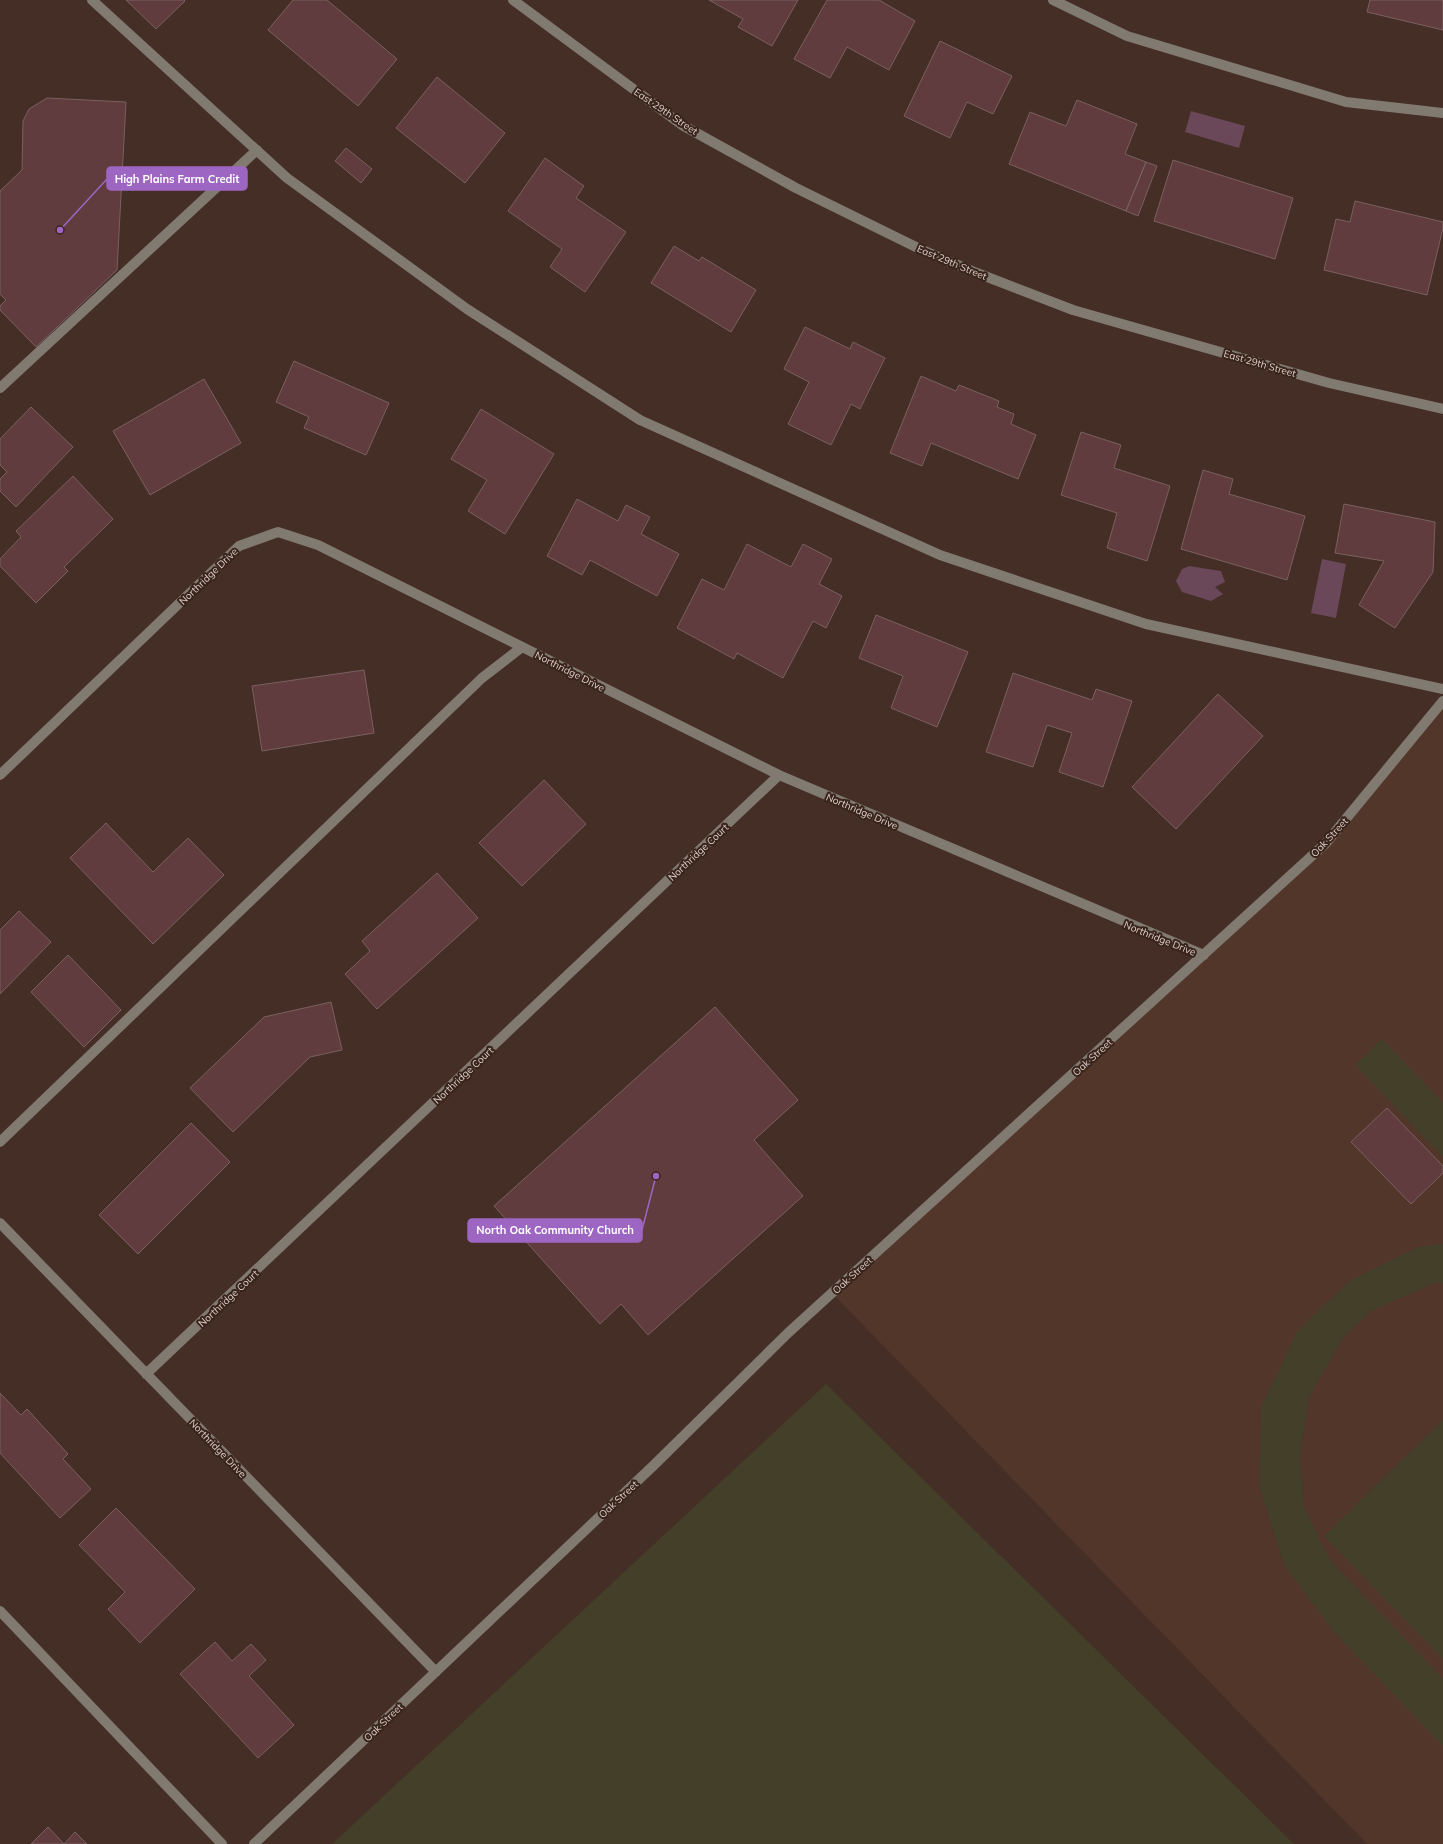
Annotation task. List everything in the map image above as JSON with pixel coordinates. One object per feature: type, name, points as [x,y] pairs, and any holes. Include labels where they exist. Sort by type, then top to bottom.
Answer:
[{"type":"street","points":[[92,0],[287,178],[467,309],[640,420],[933,552],[1146,624],[1443,689]]},
{"type":"street","name":"East 29th Street","points":[[513,0],[682,125],[796,188],[920,248],[977,273],[1073,310],[1329,382],[1443,409]]},
{"type":"street","points":[[1053,0],[1127,36],[1346,102],[1443,113]]},
{"type":"street","points":[[0,388],[257,150]]},
{"type":"street","name":"Northridge Drive","points":[[0,775],[239,546],[278,532],[318,546],[779,776],[1204,956]]},
{"type":"street","points":[[0,1142],[482,678],[522,647]]},
{"type":"street","name":"Oak Street","points":[[254,1844],[653,1466],[788,1332],[1204,956],[1326,843],[1443,701]]},
{"type":"street","name":"Northridge Court","points":[[146,1374],[779,776]]},
{"type":"street","name":"Northridge Drive","points":[[0,1224],[436,1672]]},
{"type":"street","points":[[0,1611],[222,1844]]},
{"type":"shaded area","points":[[1191,111],[1245,126],[1239,148],[1185,132]]},
{"type":"shaded area","points":[[1322,559],[1346,564],[1336,618],[1311,613]]},
{"type":"shaded area","points":[[1189,566],[1221,571],[1225,582],[1215,587],[1223,594],[1211,601],[1182,592],[1176,581],[1182,569]]},
{"type":"shaded area","points":[[1443,701],[1443,1844],[1367,1844],[832,1293],[1326,843]]},
{"type":"shaded area","points":[[1382,1039],[1443,1103],[1443,1157],[1355,1065]]},
{"type":"shaded area","points":[[1443,1244],[1443,1283],[1435,1283],[1371,1311],[1343,1338],[1309,1397],[1300,1455],[1304,1507],[1330,1560],[1443,1679],[1443,1746],[1334,1632],[1284,1565],[1259,1485],[1261,1407],[1298,1330],[1351,1280],[1418,1247]]},
{"type":"shaded area","points":[[826,1384],[1294,1844],[332,1844]]},
{"type":"shaded area","points":[[1443,1420],[1443,1659],[1324,1536]]},
{"type":"building","points":[[126,0],[184,0],[185,1],[156,29]]},
{"type":"building","points":[[293,0],[327,0],[397,59],[358,106],[268,30]]},
{"type":"building","points":[[709,0],[798,0],[772,46],[738,27],[743,19]]},
{"type":"building","points":[[827,0],[879,0],[915,21],[889,70],[847,47],[830,78],[794,59]]},
{"type":"building","points":[[1370,0],[1443,0],[1443,30],[1367,12]]},
{"type":"building","points":[[940,41],[1012,76],[993,114],[967,102],[950,138],[904,116]]},
{"type":"building","points":[[437,77],[505,133],[465,183],[396,128]]},
{"type":"building","points":[[47,98],[126,102],[117,270],[36,347],[0,310],[0,306],[6,300],[0,294],[0,191],[22,170],[23,121],[29,109]]},
{"type":"building","points":[[1077,100],[1137,124],[1125,154],[1146,162],[1126,211],[1009,164],[1030,112],[1066,126]]},
{"type":"building","points":[[346,148],[372,169],[361,183],[335,161]]},
{"type":"building","points":[[545,158],[584,186],[576,198],[626,232],[585,292],[550,267],[562,249],[508,211]]},
{"type":"building","points":[[1173,160],[1293,198],[1275,259],[1154,221]]},
{"type":"building","points":[[1146,162],[1157,166],[1138,216],[1126,211]]},
{"type":"building","points":[[1355,201],[1443,222],[1443,228],[1427,295],[1324,270],[1336,219],[1350,222]]},
{"type":"building","points":[[674,246],[699,261],[702,257],[756,290],[731,332],[651,283]]},
{"type":"building","points":[[805,327],[850,349],[853,342],[885,358],[860,409],[851,404],[831,445],[788,424],[809,382],[784,369]]},
{"type":"building","points":[[294,361],[389,403],[366,455],[304,428],[309,417],[276,402]]},
{"type":"building","points":[[921,376],[956,391],[959,385],[999,401],[997,407],[1014,414],[1011,424],[1036,435],[1018,479],[931,443],[922,466],[890,453]]},
{"type":"building","points":[[204,379],[241,443],[150,495],[113,431]]},
{"type":"building","points":[[31,407],[73,447],[16,507],[0,491],[0,479],[7,472],[0,465],[0,439]]},
{"type":"building","points":[[481,409],[554,454],[505,534],[468,511],[487,480],[451,459]]},
{"type":"building","points":[[1081,432],[1121,445],[1114,468],[1170,486],[1147,561],[1107,548],[1117,513],[1061,495]]},
{"type":"building","points":[[1203,470],[1233,479],[1229,494],[1305,516],[1287,580],[1181,549]]},
{"type":"building","points":[[73,476],[113,519],[64,567],[68,571],[36,603],[0,566],[0,559],[21,537],[16,531]]},
{"type":"building","points":[[577,499],[618,521],[626,505],[650,517],[641,534],[679,554],[657,596],[590,560],[582,575],[547,556]]},
{"type":"building","points":[[1344,504],[1435,522],[1433,572],[1395,628],[1359,605],[1384,561],[1335,553]]},
{"type":"building","points":[[747,544],[791,567],[803,544],[832,559],[819,584],[842,596],[826,628],[813,621],[783,678],[737,653],[734,659],[677,628],[702,579],[724,590]]},
{"type":"building","points":[[876,615],[968,652],[937,727],[891,708],[903,676],[859,658]]},
{"type":"building","points":[[364,670],[374,733],[262,751],[252,686]]},
{"type":"building","points":[[1013,673],[1092,700],[1096,689],[1132,701],[1103,787],[1059,772],[1072,733],[1047,725],[1033,767],[986,752]]},
{"type":"building","points":[[1218,694],[1263,736],[1176,829],[1132,787]]},
{"type":"building","points":[[544,780],[586,824],[522,886],[479,843]]},
{"type":"building","points":[[106,823],[153,872],[188,838],[224,875],[153,944],[70,858]]},
{"type":"building","points":[[437,873],[478,918],[377,1009],[345,974],[370,951],[362,941]]},
{"type":"building","points":[[19,911],[51,942],[0,994],[0,930]]},
{"type":"building","points":[[68,955],[121,1010],[84,1047],[31,992]]},
{"type":"building","points":[[331,1002],[342,1050],[310,1057],[233,1132],[190,1088],[264,1017]]},
{"type":"building","points":[[715,1007],[798,1100],[754,1140],[803,1196],[648,1335],[621,1304],[600,1324],[494,1206]]},
{"type":"building","points":[[1387,1108],[1443,1166],[1443,1173],[1411,1204],[1351,1142]]},
{"type":"building","points":[[191,1123],[230,1162],[138,1254],[99,1215]]},
{"type":"building","points":[[0,1393],[21,1415],[27,1409],[68,1454],[63,1459],[91,1489],[60,1518],[0,1453]]},
{"type":"building","points":[[116,1508],[195,1589],[140,1643],[108,1609],[125,1592],[79,1545]]},
{"type":"building","points":[[215,1642],[232,1661],[251,1644],[266,1660],[249,1676],[294,1725],[258,1758],[180,1674]]},
{"type":"building","points":[[48,1827],[64,1844],[31,1844]]},
{"type":"building","points":[[75,1832],[87,1844],[64,1844]]},
{"type":"place","name":"High Plains Farm Credit","points":[[60,230]]},
{"type":"place","name":"North Oak Community Church","points":[[656,1176]]}]
